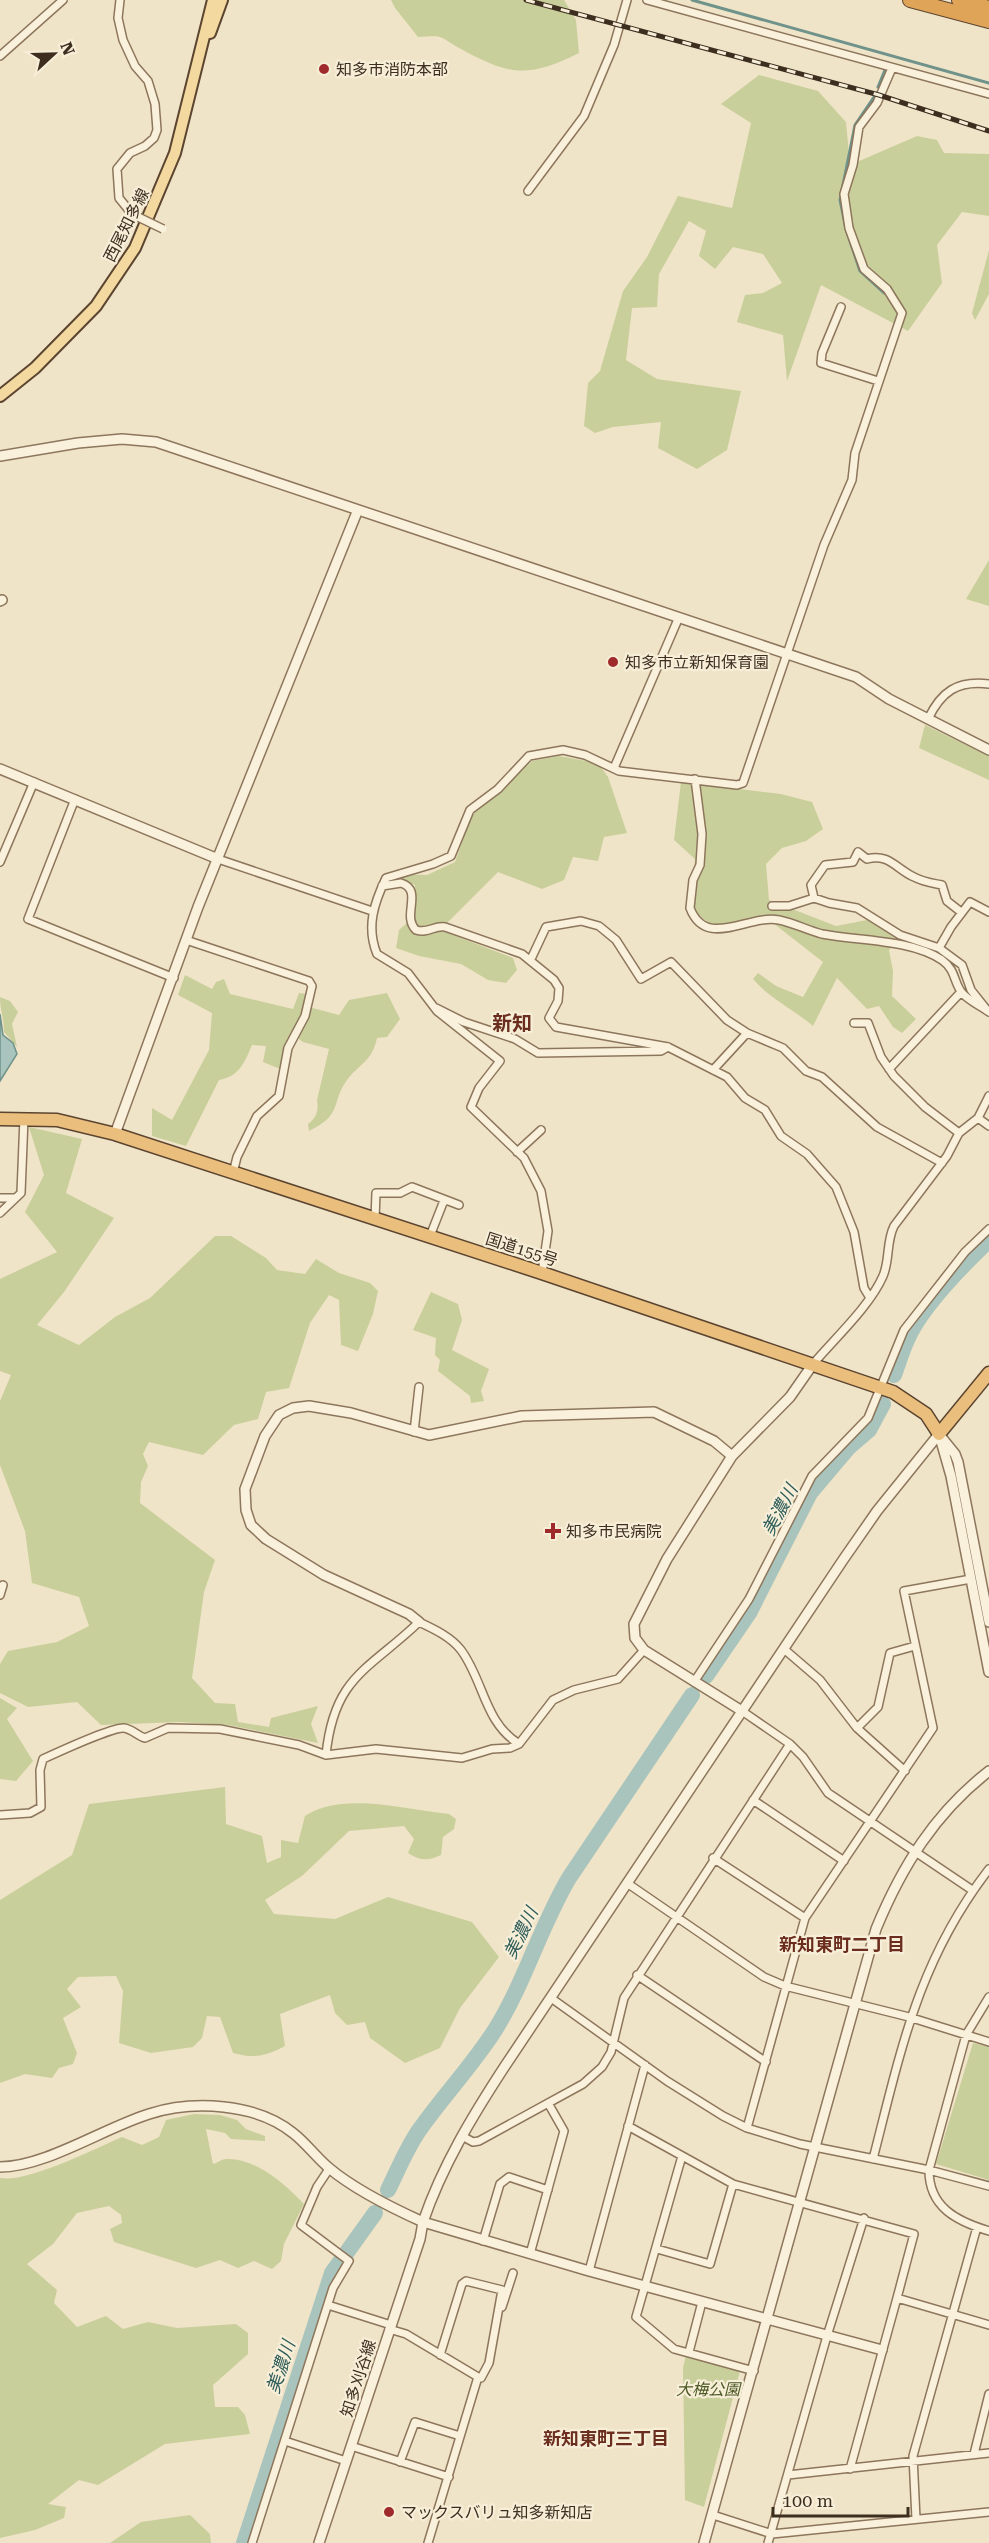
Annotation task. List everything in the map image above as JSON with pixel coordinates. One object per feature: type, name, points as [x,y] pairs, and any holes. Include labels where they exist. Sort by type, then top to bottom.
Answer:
[{"type":"highway","points":[[910,0],[989,21]]},
{"type":"highway","points":[[959,0],[989,8]]},
{"type":"highway","name":"国道155号","points":[[0,1119],[57,1120],[116,1134],[542,1273],[880,1387],[915,1404],[926,1414],[939,1434]]},
{"type":"highway","points":[[939,1434],[989,1373]]},
{"type":"main road","points":[[198,61],[213,0]]},
{"type":"main road","points":[[198,61],[222,0]]},
{"type":"main road","name":"西尾知多線","points":[[0,396],[35,368],[96,306],[135,248],[175,153],[198,61]]},
{"type":"street","points":[[0,56],[63,0]]},
{"type":"street","points":[[120,0],[118,18],[123,40],[135,66],[148,81],[155,104],[157,130],[154,138],[145,146],[129,153],[117,169],[119,198],[132,214],[171,232]]},
{"type":"street","points":[[528,191],[584,116],[614,45],[627,0]]},
{"type":"street","points":[[647,0],[989,94]]},
{"type":"street","points":[[542,1273],[548,1231],[545,1204],[524,1158],[471,1107],[479,1088],[500,1060],[469,1038],[434,1008],[408,973],[376,954],[372,942],[372,911],[386,878],[433,864],[451,856],[470,810],[498,789],[529,756],[563,750],[585,755],[619,771],[737,785],[743,783],[824,545],[852,480],[855,453],[902,313],[887,289],[864,269],[849,228],[844,194],[853,165],[859,128],[877,103],[892,68]]},
{"type":"street","points":[[841,307],[822,353],[821,363],[878,381]]},
{"type":"street","points":[[0,456],[78,442],[122,439],[156,442],[357,512],[856,677],[889,699],[989,750]]},
{"type":"street","points":[[116,1134],[186,940],[357,512]]},
{"type":"street","points":[[614,768],[680,617]]},
{"type":"street","points":[[928,719],[936,702],[951,689],[970,683],[989,684]]},
{"type":"street","points":[[0,769],[218,859],[372,911]]},
{"type":"street","points":[[695,779],[702,834],[700,866],[693,880],[690,908],[705,927],[716,931],[772,919],[821,933],[876,940],[943,961],[954,971],[962,992],[977,1006],[988,1011]]},
{"type":"street","points":[[1,857],[33,783]]},
{"type":"street","points":[[75,799],[28,919],[174,978]]},
{"type":"street","points":[[814,898],[811,885],[825,865],[853,862],[858,852],[867,859],[881,856],[911,876],[942,885],[948,901],[961,912]]},
{"type":"street","points":[[382,886],[401,883],[410,888],[413,896],[409,917],[416,930],[426,932],[439,926],[445,927],[531,959],[559,988],[558,1001],[549,1018],[556,1027],[668,1047],[727,1077],[745,1098],[765,1110],[781,1136],[807,1154],[836,1187],[850,1220],[864,1288],[870,1298]]},
{"type":"street","points":[[772,906],[789,906],[814,898],[857,908],[900,935],[939,948],[962,965],[971,990],[988,1011]]},
{"type":"street","points":[[939,948],[961,912],[970,902],[989,912]]},
{"type":"street","points":[[531,959],[546,927],[581,921],[609,933],[641,979],[671,962],[714,1005],[718,1012],[747,1033],[783,1048],[806,1071],[822,1077],[877,1127],[942,1162]]},
{"type":"street","points":[[186,940],[309,981],[312,986],[305,1016],[288,1048],[279,1096],[257,1116],[237,1157],[233,1173]]},
{"type":"street","points":[[889,1069],[962,992]]},
{"type":"street","points":[[434,1008],[464,1022],[515,1039],[538,1053],[661,1051],[668,1047]]},
{"type":"street","points":[[854,1023],[868,1023],[871,1037],[889,1069],[925,1107],[959,1133]]},
{"type":"street","points":[[713,1070],[747,1033]]},
{"type":"street","points":[[972,1890],[828,1793],[803,1757],[790,1744],[644,1650],[634,1638],[634,1624],[667,1559],[732,1456],[790,1397],[813,1364],[870,1298],[884,1273],[889,1236],[894,1226],[942,1162],[959,1133],[978,1118],[989,1096]]},
{"type":"street","points":[[0,1213],[21,1193],[24,1118]]},
{"type":"street","points":[[978,1118],[989,1126]]},
{"type":"street","points":[[517,1152],[541,1130]]},
{"type":"street","points":[[375,1219],[376,1193],[400,1192],[412,1187],[459,1205]]},
{"type":"street","points":[[0,1198],[14,1198]]},
{"type":"street","points":[[430,1236],[446,1200]]},
{"type":"street","points":[[694,1682],[749,1599],[812,1476],[868,1418],[898,1341],[914,1315],[965,1252],[989,1229]]},
{"type":"street","points":[[414,1432],[419,1387]]},
{"type":"street","points":[[519,1744],[492,1716],[462,1650],[453,1641],[409,1614],[324,1575],[266,1539],[252,1524],[244,1496],[265,1436],[273,1421],[286,1411],[309,1406],[351,1413],[429,1435],[541,1414],[654,1412],[714,1441],[732,1456]]},
{"type":"street","points":[[939,1434],[951,1476],[989,1672]]},
{"type":"street","points":[[939,1434],[955,1454],[958,1462],[989,1622]]},
{"type":"street","name":"知多刈谷線","points":[[319,2543],[431,2199],[462,2136],[627,1883],[877,1511],[939,1434]]},
{"type":"street","points":[[747,2128],[805,1918],[933,1728],[904,1592],[971,1579]]},
{"type":"street","points":[[0,1595],[3,1585]]},
{"type":"street","points":[[327,1755],[331,1726],[350,1682],[419,1622]]},
{"type":"street","points":[[857,1728],[878,1707],[890,1653],[915,1646]]},
{"type":"street","points":[[784,1649],[820,1680],[857,1728],[905,1771]]},
{"type":"street","points":[[0,1815],[30,1813],[41,1807],[40,1770],[43,1759],[82,1744],[101,1732],[122,1727],[145,1738],[168,1728],[220,1730],[299,1745],[327,1755],[376,1749],[408,1750],[462,1758],[492,1749],[510,1748],[519,1744],[553,1700],[574,1690],[618,1678],[644,1650]]},
{"type":"street","points":[[462,2136],[473,2142],[479,2141],[592,2077],[607,2060],[624,1998],[637,1975],[790,1744]]},
{"type":"street","points":[[704,2543],[876,1929],[914,1850],[951,1803],[989,1771]]},
{"type":"street","points":[[753,1800],[844,1861]]},
{"type":"street","points":[[713,1858],[805,1918]]},
{"type":"street","points":[[873,2159],[909,2017],[938,1946],[972,1890],[989,1869]]},
{"type":"street","points":[[627,1883],[764,1977],[785,1986],[909,2017],[989,2042]]},
{"type":"street","points":[[637,1975],[766,2062]]},
{"type":"street","points":[[989,1997],[966,2036],[929,2170],[929,2187],[940,2207],[976,2227],[989,2231]]},
{"type":"street","points":[[551,1998],[691,2097],[747,2128],[779,2138],[929,2170],[989,2186]]},
{"type":"street","points":[[589,2271],[645,2065]]},
{"type":"street","points":[[530,2254],[564,2131],[548,2103]]},
{"type":"street","points":[[0,2167],[21,2165],[38,2159],[151,2113],[196,2107],[243,2110],[268,2118],[292,2132],[329,2169],[423,2222],[589,2271],[882,2350]]},
{"type":"street","points":[[628,2126],[733,2184],[799,2204],[864,2218],[914,2234],[850,2469]]},
{"type":"street","points":[[682,2156],[636,2317],[674,2349],[754,2371]]},
{"type":"street","points":[[252,2543],[337,2278],[350,2261],[302,2225],[317,2187],[329,2169]]},
{"type":"street","points":[[483,2241],[500,2184],[509,2177],[548,2190]]},
{"type":"street","points":[[657,2249],[710,2264],[733,2184]]},
{"type":"street","points":[[768,2543],[827,2336],[864,2218]]},
{"type":"street","points":[[916,2519],[911,2463],[976,2227]]},
{"type":"street","points":[[500,2307],[503,2307],[513,2273]]},
{"type":"street","points":[[328,2305],[406,2334],[440,2355],[481,2378],[489,2363],[501,2290],[466,2281],[462,2284],[440,2355]]},
{"type":"street","points":[[897,2298],[989,2325]]},
{"type":"street","points":[[689,2352],[702,2302]]},
{"type":"street","points":[[428,2543],[478,2377]]},
{"type":"street","points":[[974,2454],[989,2394]]},
{"type":"street","points":[[400,2462],[415,2422],[460,2436]]},
{"type":"street","points":[[285,2441],[346,2461]]},
{"type":"street","points":[[351,2446],[449,2477]]},
{"type":"street","points":[[788,2475],[989,2453]]},
{"type":"street","points":[[713,2515],[772,2534],[989,2512]]},
{"type":"green space","points":[[391,0],[564,0],[576,20],[579,53],[533,70],[507,69],[478,58],[441,37],[418,37]]},
{"type":"green space","points":[[759,75],[818,91],[846,122],[850,165],[917,136],[937,140],[944,153],[989,154],[989,216],[962,212],[937,245],[942,283],[908,331],[821,285],[787,381],[783,335],[737,322],[745,295],[763,293],[782,283],[763,254],[733,247],[715,269],[699,256],[706,231],[689,221],[659,274],[657,307],[632,308],[626,360],[657,379],[741,391],[727,450],[697,469],[658,448],[661,422],[613,427],[595,433],[584,426],[588,383],[600,371],[623,291],[647,257],[678,196],[732,208],[751,123],[721,104]]},
{"type":"green space","points":[[989,250],[989,294],[975,320],[972,313]]},
{"type":"green space","points":[[989,560],[989,606],[966,599]]},
{"type":"green space","points":[[925,725],[989,756],[989,780],[919,748]]},
{"type":"green space","points":[[559,756],[598,763],[608,777],[627,833],[604,837],[598,861],[573,857],[564,880],[542,889],[498,872],[440,930],[513,958],[517,970],[506,983],[488,980],[461,964],[419,956],[396,948],[399,930],[415,916],[415,885],[400,879],[400,874],[427,875],[455,862],[472,815],[532,761]]},
{"type":"green space","points":[[681,782],[781,794],[812,802],[823,829],[806,841],[782,848],[766,864],[769,900],[836,926],[867,920],[899,940],[889,950],[893,971],[892,996],[916,1019],[902,1033],[893,1027],[879,1006],[867,1009],[837,978],[813,1026],[753,979],[758,973],[776,986],[803,997],[823,962],[773,923],[714,927],[691,909],[695,859],[674,840]]},
{"type":"green space","points":[[185,975],[212,989],[216,982],[224,979],[230,994],[293,1009],[299,993],[307,994],[305,1006],[339,1015],[349,1000],[387,993],[400,1019],[387,1037],[377,1038],[369,1057],[342,1088],[332,1114],[309,1131],[308,1124],[315,1117],[318,1108],[317,1100],[329,1049],[303,1042],[291,1033],[280,1069],[263,1062],[266,1046],[252,1045],[244,1063],[236,1072],[232,1076],[219,1080],[186,1146],[152,1136],[152,1108],[172,1120],[209,1050],[212,1013],[178,995]]},
{"type":"green space","points":[[0,997],[10,1001],[18,1012],[12,1024],[17,1047],[4,1032]]},
{"type":"green space","points":[[29,1127],[82,1139],[66,1193],[114,1218],[64,1292],[37,1325],[79,1345],[115,1317],[150,1298],[215,1236],[231,1236],[266,1258],[277,1270],[305,1274],[316,1259],[339,1273],[370,1283],[378,1291],[373,1314],[358,1351],[341,1345],[339,1300],[329,1295],[310,1323],[289,1388],[266,1392],[258,1419],[234,1425],[203,1455],[149,1442],[143,1454],[148,1466],[141,1482],[140,1503],[215,1560],[204,1592],[192,1678],[215,1703],[235,1704],[238,1722],[269,1727],[271,1718],[318,1706],[311,1724],[318,1743],[228,1725],[179,1722],[101,1725],[77,1702],[28,1707],[0,1693],[0,1664],[8,1651],[57,1642],[89,1626],[79,1597],[32,1583],[25,1531],[0,1465],[0,1401],[11,1375],[0,1371],[0,1279],[57,1252],[25,1212],[44,1175]]},
{"type":"green space","points":[[431,1292],[458,1304],[462,1320],[452,1350],[489,1369],[481,1391],[484,1401],[471,1403],[470,1396],[438,1371],[440,1360],[435,1355],[436,1338],[413,1330]]},
{"type":"green space","points":[[0,1698],[17,1708],[7,1719],[33,1761],[16,1781],[0,1779]]},
{"type":"green space","points":[[225,1787],[226,1824],[262,1836],[267,1863],[281,1857],[281,1840],[298,1843],[305,1816],[337,1805],[356,1803],[395,1806],[449,1814],[456,1819],[454,1829],[443,1837],[441,1855],[428,1859],[416,1858],[408,1853],[414,1839],[404,1826],[349,1831],[302,1876],[265,1900],[274,1914],[335,1919],[388,1897],[472,1922],[499,1957],[460,2008],[440,2048],[405,2063],[370,2038],[365,2022],[347,2025],[335,2013],[330,1995],[280,2014],[285,2046],[266,2054],[247,2056],[233,2053],[220,2017],[207,2016],[202,2038],[193,2047],[151,2053],[119,2043],[123,1991],[116,1976],[78,1977],[67,1989],[81,2007],[63,2018],[77,2053],[73,2064],[59,2068],[52,2078],[25,2074],[0,2083],[0,1900],[72,1855],[89,1804]]},
{"type":"green space","points":[[973,2043],[989,2047],[989,2180],[936,2164]]},
{"type":"green space","points":[[194,2114],[220,2115],[237,2120],[246,2129],[265,2136],[265,2141],[231,2139],[225,2133],[206,2129],[213,2164],[226,2159],[259,2167],[279,2181],[304,2204],[284,2244],[281,2261],[272,2269],[254,2261],[238,2268],[220,2260],[196,2268],[114,2242],[110,2229],[122,2223],[121,2215],[109,2206],[77,2213],[53,2244],[27,2264],[57,2290],[54,2303],[77,2327],[106,2316],[123,2329],[148,2322],[177,2328],[236,2324],[248,2333],[248,2354],[213,2385],[215,2407],[238,2407],[245,2415],[250,2434],[165,2444],[98,2485],[79,2480],[48,2504],[66,2507],[64,2518],[35,2530],[0,2538],[0,2178],[12,2178],[44,2170],[122,2137],[142,2145],[159,2137],[166,2120]]},
{"type":"green space","name":"大梅公園","points":[[686,2355],[740,2371],[704,2507],[685,2500],[683,2368]]},
{"type":"green space","points":[[190,2515],[210,2534],[211,2543],[110,2543],[141,2522]]},
{"type":"water","points":[[0,1014],[3,1035],[13,1043],[17,1054],[0,1081]]},
{"type":"waterway","points":[[692,0],[989,83]]},
{"type":"waterway","points":[[878,87],[885,70]]},
{"type":"waterway","points":[[874,97],[855,125],[840,200],[846,229],[860,271],[884,293]]},
{"type":"waterway","name":"美濃川","points":[[894,1375],[907,1340],[922,1315],[955,1274],[989,1240]]},
{"type":"waterway","name":"美濃川","points":[[706,1676],[749,1613],[810,1493],[848,1448],[869,1430],[883,1404]]},
{"type":"waterway","name":"美濃川","points":[[388,2190],[415,2136],[477,2056],[506,2012],[549,1916],[569,1878],[692,1695]]},
{"type":"waterway","name":"美濃川","points":[[244,2543],[332,2273],[375,2213]]},
{"type":"railway","points":[[526,0],[879,95],[989,131]]},
{"type":"place","name":"知多市消防本部","points":[[324,69]]},
{"type":"place","name":"知多市立新知保育園","points":[[613,662]]},
{"type":"place","name":"知多市民病院","points":[[553,1531]]},
{"type":"place","name":"マックスバリュ知多新知店","points":[[389,2512]]},
{"type":"district","name":"新知","points":[[512,1023]]},
{"type":"district","name":"新知東町二丁目","points":[[842,1945]]},
{"type":"district","name":"新知東町三丁目","points":[[606,2439]]}]
